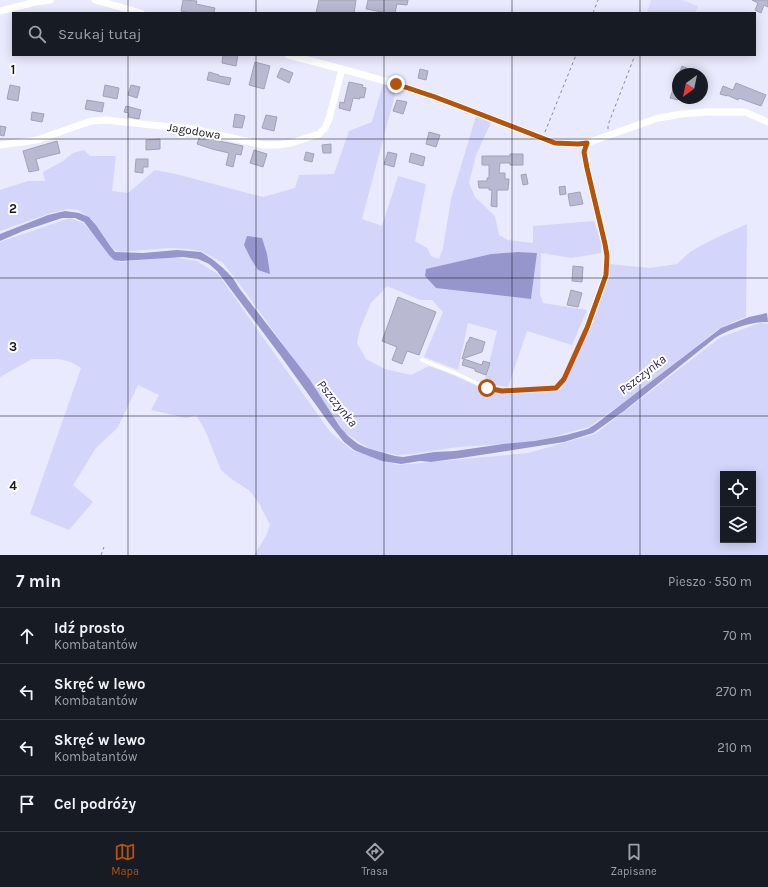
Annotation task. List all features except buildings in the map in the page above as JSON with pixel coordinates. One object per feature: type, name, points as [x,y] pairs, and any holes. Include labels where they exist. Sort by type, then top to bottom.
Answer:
[{"type":"street","points":[[0,11],[35,2],[50,0]]},
{"type":"street","points":[[95,0],[137,12]]},
{"type":"street","points":[[292,56],[396,84],[435,97],[555,143],[587,143],[658,118],[682,114],[706,112],[745,112],[768,122]]},
{"type":"street","name":"Jagodowa","points":[[0,145],[37,140],[91,121],[107,120],[193,129],[263,145],[291,143],[319,134],[325,128],[329,119],[342,69]]},
{"type":"street","points":[[587,143],[584,152],[607,256],[606,275],[587,328]]},
{"type":"lane","points":[[422,360],[487,388],[502,391],[556,388],[564,379],[587,328]]},
{"type":"path","points":[[593,12],[598,0]]},
{"type":"path","points":[[544,138],[546,129],[576,56]]},
{"type":"path","points":[[609,136],[608,125],[635,56]]},
{"type":"path","points":[[101,555],[104,547]]},
{"type":"shaded area","points":[[651,0],[682,0],[698,6],[695,12],[647,12]]},
{"type":"shaded area","points":[[383,84],[397,87],[362,219],[382,226],[398,176],[426,184],[415,241],[427,248],[431,256],[439,259],[443,248],[451,199],[476,116],[491,123],[476,155],[469,183],[475,197],[495,216],[499,235],[508,240],[533,243],[533,226],[594,221],[601,243],[601,253],[571,258],[541,253],[540,294],[543,303],[587,310],[572,345],[527,331],[508,387],[484,383],[497,331],[468,323],[458,370],[424,357],[443,312],[432,300],[420,300],[387,286],[371,303],[360,329],[357,343],[366,359],[385,369],[411,375],[429,366],[488,391],[507,394],[552,392],[560,390],[589,331],[600,302],[609,264],[650,268],[677,264],[690,252],[702,245],[747,224],[746,317],[717,330],[634,395],[589,427],[534,442],[458,447],[397,455],[368,448],[344,432],[308,379],[223,263],[201,251],[189,249],[169,248],[120,252],[113,249],[93,220],[78,210],[69,209],[51,213],[0,231],[0,190],[28,181],[45,181],[43,172],[63,161],[73,153],[84,150],[90,156],[116,156],[112,191],[128,193],[155,170],[176,174],[263,197],[295,188],[299,175],[334,174],[349,131],[372,122]],"holes":[[[518,252],[537,253],[531,299],[426,270],[491,254]]]},
{"type":"shaded area","points":[[65,211],[79,213],[89,217],[115,252],[143,253],[177,250],[201,252],[212,259],[233,278],[239,288],[310,380],[340,427],[348,436],[358,444],[367,448],[395,456],[403,457],[434,452],[455,451],[535,441],[588,429],[721,328],[749,317],[767,313],[768,322],[754,323],[740,327],[715,338],[624,411],[593,433],[564,442],[431,462],[420,461],[401,464],[382,461],[354,450],[344,442],[217,271],[209,264],[198,259],[183,257],[121,261],[114,260],[84,222],[75,218],[62,218],[23,231],[0,241],[0,234],[48,215]]},
{"type":"shaded area","points":[[70,218],[83,223],[119,262],[173,257],[197,261],[218,274],[331,433],[353,451],[398,465],[528,453],[595,434],[721,337],[760,323],[768,324],[768,555],[254,555],[266,536],[270,525],[260,505],[250,491],[230,478],[221,470],[205,430],[196,415],[186,418],[151,410],[159,395],[138,385],[118,427],[96,448],[73,485],[93,502],[69,530],[30,514],[81,368],[71,362],[58,359],[32,359],[0,377],[0,242]]},
{"type":"shaded area","points":[[247,236],[262,238],[267,254],[270,274],[258,270],[251,259],[244,245]]},
{"type":"shaded area","points":[[518,252],[537,253],[531,299],[436,288],[425,276],[426,269],[491,254]]},
{"type":"route","points":[[396,84],[435,97],[555,143],[587,143],[584,152],[607,256],[606,275],[587,328],[564,379],[556,388],[502,391],[487,388]]},
{"type":"water label","name":"Pszczynka","points":[[642,374]]},
{"type":"water label","name":"Pszczynka","points":[[338,403]]}]
